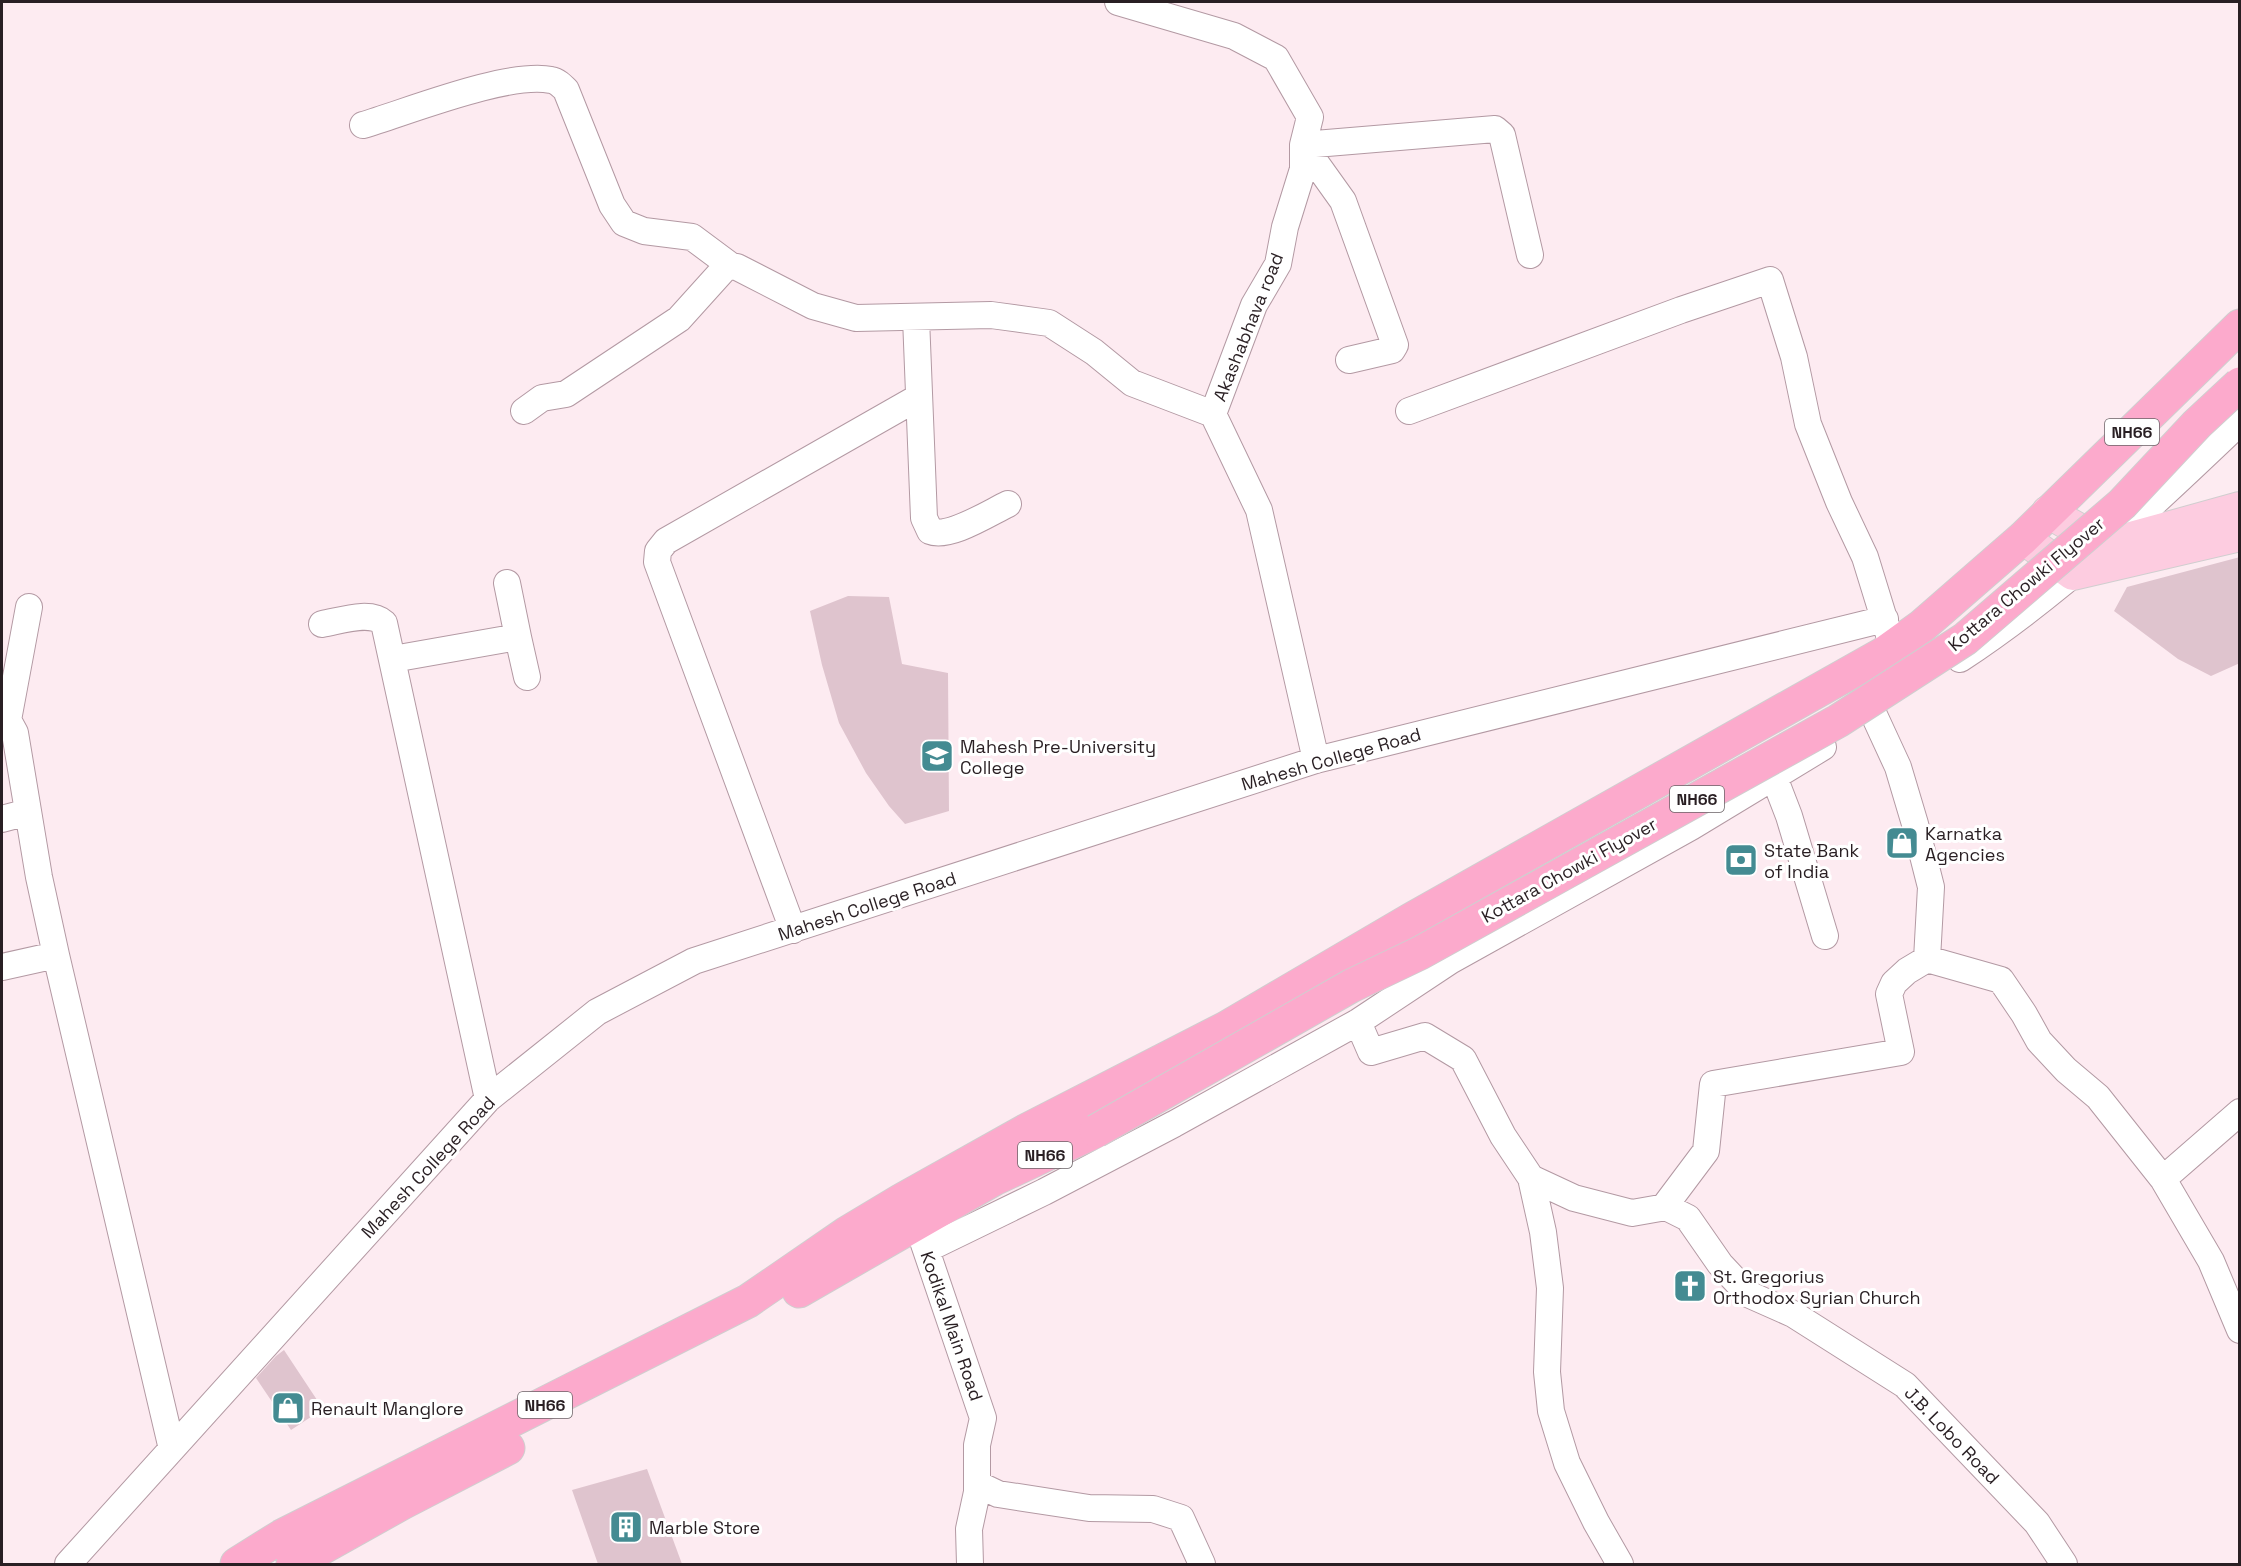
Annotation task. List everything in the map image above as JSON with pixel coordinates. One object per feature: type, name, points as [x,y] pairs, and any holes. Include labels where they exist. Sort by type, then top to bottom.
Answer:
[{"type":"highway","name":"NH66","points":[[293,1564],[402,1503],[739,1326],[915,1224],[1028,1130],[1226,1028],[1412,919],[1687,766],[1889,633],[1922,626],[2023,538],[2240,326]]},
{"type":"highway","name":"Kottara Chowki Flyover","points":[[915,1224],[994,1179],[1096,1131],[1351,986],[1420,953],[1838,721],[1965,639],[2122,504],[2197,424],[2240,384]]},
{"type":"highway","name":"NH66","points":[[237,1564],[282,1536],[748,1301],[847,1233],[915,1224]]},
{"type":"main road","points":[[2048,512],[2106,545],[2240,508]]},
{"type":"main road","points":[[2023,538],[2073,574],[2240,535]]},
{"type":"street","name":"Akashabhava road","points":[[1118,2],[1234,36],[1276,58],[1310,117],[1303,146],[1303,169],[1278,264],[1254,305],[1213,414],[1259,510],[1316,760]]},
{"type":"street","points":[[363,125],[490,86],[540,79],[553,80],[566,90],[612,205],[624,223],[644,231],[692,237],[731,266],[813,306],[836,314],[856,318],[991,315],[1049,323],[1094,352],[1132,383],[1213,414]]},
{"type":"street","points":[[1303,146],[1495,129],[1502,135],[1530,255]]},
{"type":"street","points":[[1303,146],[1343,201],[1395,345],[1392,350],[1349,360]]},
{"type":"street","points":[[524,411],[542,398],[566,394],[679,319],[725,268],[731,266]]},
{"type":"street","points":[[1409,411],[1681,310],[1770,280],[1794,357],[1808,424],[1839,502],[1865,557],[1889,633]]},
{"type":"street","points":[[916,318],[924,518],[930,531],[938,534],[950,532],[1008,504]]},
{"type":"street","points":[[793,930],[657,562],[658,551],[666,541],[919,397]]},
{"type":"street","points":[[915,1224],[1044,1192],[1174,1124],[1358,1022],[1450,961],[1691,827],[1774,777],[1874,716],[2000,633],[2073,574],[2172,487],[2240,422]]},
{"type":"street","points":[[507,583],[527,677]]},
{"type":"street","points":[[29,607],[5,718],[17,743],[56,955],[172,1449]]},
{"type":"street","points":[[322,624],[369,616],[378,617],[384,622],[488,1099]]},
{"type":"street","name":"Mahesh College Road","points":[[69,1564],[488,1099],[597,1012],[694,961],[1316,760],[1889,633]]},
{"type":"street","points":[[393,659],[518,637]]},
{"type":"street","points":[[1874,716],[1898,767],[1916,824],[1931,886],[1927,959]]},
{"type":"street","points":[[1774,777],[1789,816],[1825,936]]},
{"type":"street","points":[[2,819],[28,812]]},
{"type":"street","points":[[2,967],[56,955]]},
{"type":"street","points":[[1530,1178],[1574,1198],[1632,1213],[1664,1207],[1706,1151],[1713,1084],[1901,1052],[1889,994],[1894,983],[1907,971],[1927,959],[2001,980],[2025,1014],[2039,1041],[2066,1070],[2098,1097],[2163,1179],[2211,1261],[2240,1330]]},
{"type":"street","points":[[1358,1022],[1371,1052],[1425,1036],[1463,1059],[1503,1136],[1530,1178],[1543,1232],[1550,1288],[1547,1372],[1551,1411],[1567,1463],[1620,1564]]},
{"type":"street","points":[[2163,1179],[2240,1112]]},
{"type":"street","name":"J.B. Lobo Road","points":[[1664,1207],[1688,1218],[1720,1264],[1748,1294],[1793,1314],[1905,1385],[2037,1523],[2064,1564]]},
{"type":"street","name":"Kodikal Main Road","points":[[915,1224],[983,1418],[977,1445],[977,1484],[969,1529],[970,1564]]},
{"type":"street","points":[[977,1484],[1007,1496],[1089,1508],[1153,1509],[1181,1518],[1202,1564]]},
{"type":"building","points":[[2240,557],[2240,663],[2211,676],[2178,659],[2114,611],[2127,587]]},
{"type":"building","points":[[848,596],[889,597],[902,664],[948,673],[949,811],[905,824],[866,773],[839,723],[822,665],[810,611]]},
{"type":"building","points":[[284,1350],[323,1409],[291,1430],[256,1378]]},
{"type":"building","name":"Marble Store","points":[[647,1469],[682,1564],[598,1564],[572,1490]]},
{"type":"place","name":"Mahesh Pre-University College","points":[[937,756]]},
{"type":"place","name":"Karnatka Agencies","points":[[1902,843]]},
{"type":"place","name":"State Bank of India","points":[[1741,860]]},
{"type":"place","name":"St. Gregorius Orthodox Syrian Church","points":[[1690,1286]]},
{"type":"place","name":"Renault Manglore","points":[[288,1408]]},
{"type":"place","name":"Marble Store","points":[[626,1527]]}]
